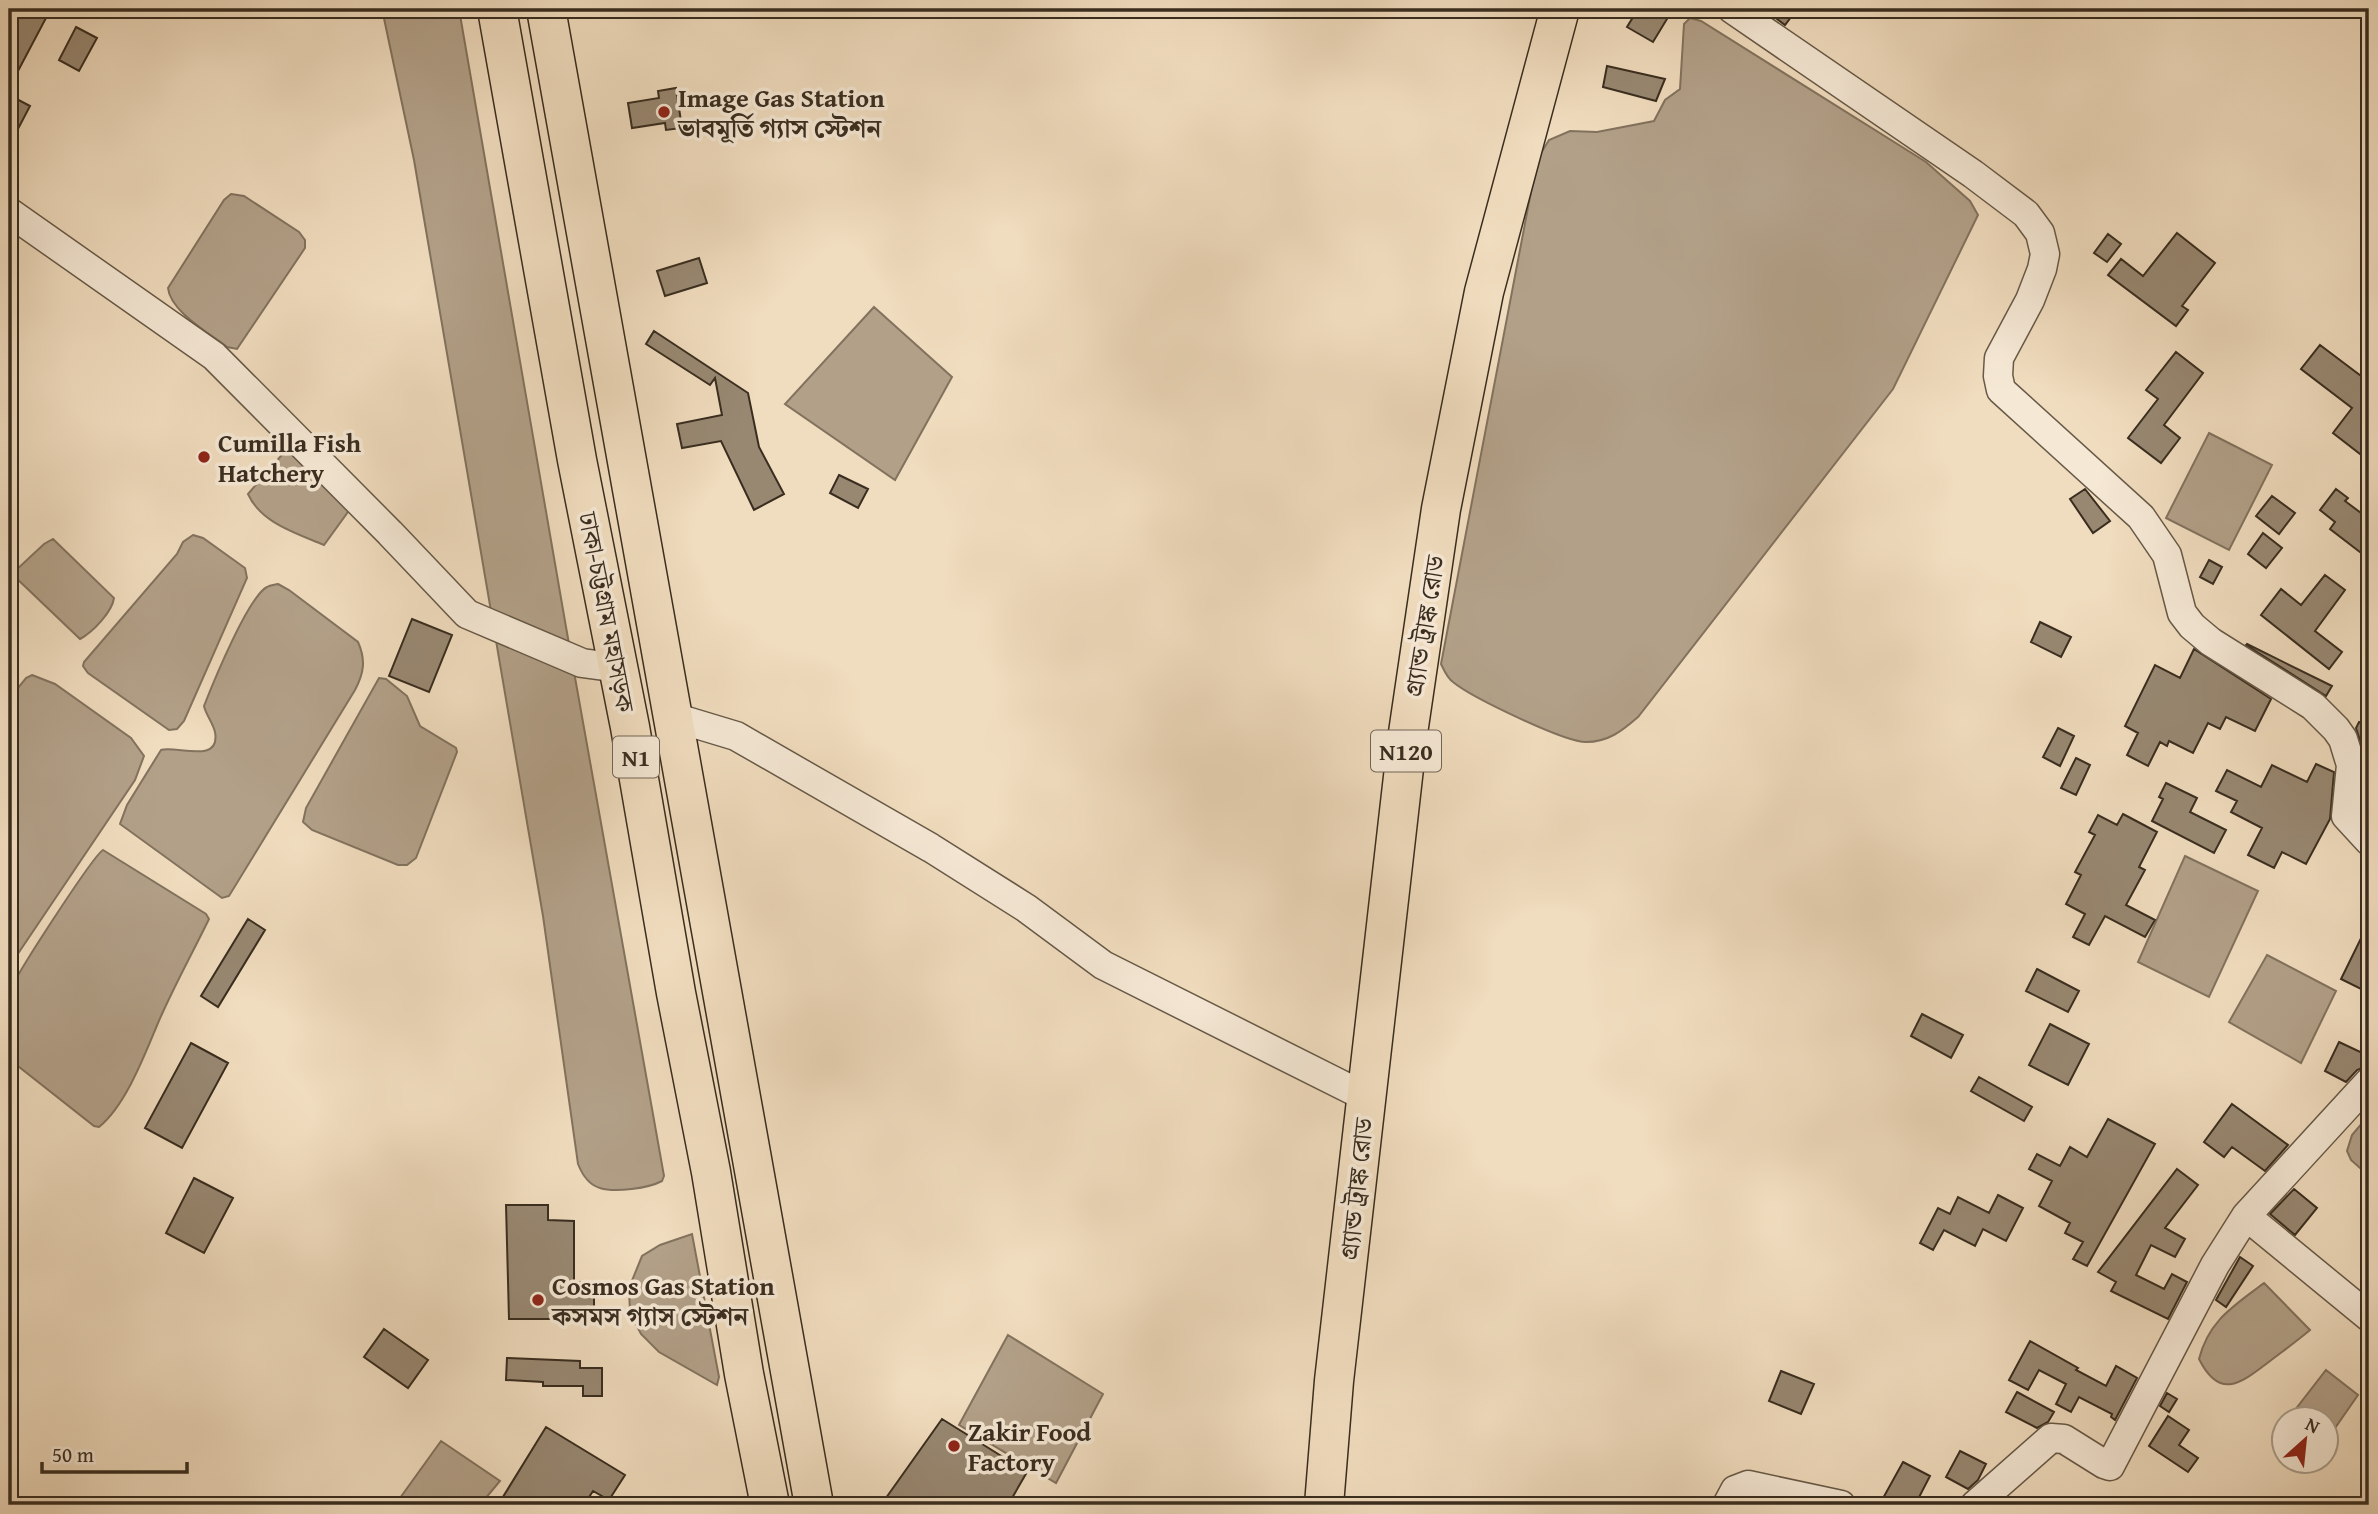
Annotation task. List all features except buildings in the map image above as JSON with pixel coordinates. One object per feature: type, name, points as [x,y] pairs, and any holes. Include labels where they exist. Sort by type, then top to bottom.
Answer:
[{"type":"highway","name":"ঢাকা-চট্টগ্রাম মহাসড়ক","points":[[496,9],[577,460],[619,668],[676,993],[711,1172],[744,1374],[770,1505]]},
{"type":"highway","name":"ঢাকা-চট্টগ্রাম মহাসড়ক","points":[[546,9],[814,1505]]},
{"type":"highway","name":"গ্র্যান্ড ট্রাঙ্ক রোড","points":[[1324,1505],[1334,1381],[1408,733],[1441,509],[1484,292],[1560,9]]},
{"type":"street","points":[[1732,9],[1973,174],[2026,214],[2040,233],[2045,254],[2030,300],[1999,358],[1998,376],[2001,390],[2141,517],[2167,555],[2182,612],[2192,626],[2211,642],[2313,706],[2336,729],[2343,739],[2351,765],[2346,816],[2369,841]]},
{"type":"street","points":[[9,212],[214,356],[467,614],[582,663],[619,668]]},
{"type":"street","points":[[673,717],[736,736],[931,848],[1026,908],[1103,965],[1366,1097]]},
{"type":"street","points":[[1975,1505],[2051,1438],[2064,1438],[2110,1466],[2215,1265],[2246,1216],[2369,1082]]},
{"type":"street","points":[[2246,1216],[2369,1317]]},
{"type":"street","points":[[1727,1505],[1735,1490],[1748,1485],[1841,1505]]},
{"type":"shaded area","points":[[382,9],[459,9],[664,1176],[662,1181],[641,1188],[614,1190],[596,1187],[586,1179],[578,1164],[543,916],[414,160]]},
{"type":"shaded area","points":[[1690,18],[1701,21],[1926,162],[1970,201],[1978,215],[1893,389],[1638,717],[1614,735],[1586,742],[1558,735],[1478,698],[1451,680],[1441,664],[1531,192],[1541,153],[1549,140],[1570,131],[1597,132],[1654,121],[1665,100],[1680,89],[1684,24]]},
{"type":"shaded area","points":[[231,194],[244,196],[299,232],[305,240],[305,248],[237,349],[227,347],[192,321],[170,297],[168,288],[224,200]]},
{"type":"shaded area","points":[[874,307],[952,377],[895,480],[785,404]]},
{"type":"shaded area","points":[[2209,433],[2272,465],[2229,550],[2166,518]]},
{"type":"shaded area","points":[[287,449],[353,505],[324,545],[270,520],[261,513],[248,494]]},
{"type":"shaded area","points":[[193,535],[203,538],[245,568],[247,578],[184,721],[177,729],[169,730],[88,673],[83,666],[177,554],[183,542]]},
{"type":"shaded area","points":[[53,539],[114,598],[101,621],[80,639],[13,575],[44,544]]},
{"type":"shaded area","points":[[278,584],[358,642],[363,661],[362,672],[355,690],[229,896],[222,898],[120,824],[127,805],[161,750],[204,751],[211,748],[215,742],[215,732],[204,706],[250,607],[267,587]]},
{"type":"shaded area","points":[[32,675],[55,684],[131,738],[144,756],[135,780],[9,967],[9,699],[26,678]]},
{"type":"shaded area","points":[[379,678],[386,679],[407,696],[420,726],[456,748],[457,752],[416,858],[407,865],[398,865],[312,830],[303,822],[306,808]]},
{"type":"shaded area","points":[[2369,764],[2369,826],[2359,821],[2362,767]]},
{"type":"shaded area","points":[[103,850],[206,914],[209,919],[134,1078],[118,1106],[99,1127],[94,1126],[9,1059],[8,1010],[9,994],[23,967],[70,894]]},
{"type":"shaded area","points":[[2185,856],[2258,891],[2209,997],[2138,962]]},
{"type":"shaded area","points":[[2267,955],[2336,991],[2301,1063],[2229,1022]]},
{"type":"shaded area","points":[[2369,1115],[2369,1176],[2351,1160],[2347,1151],[2352,1135]]},
{"type":"shaded area","points":[[692,1234],[719,1377],[717,1385],[659,1352],[641,1334],[630,1313],[629,1288],[642,1256],[660,1245]]},
{"type":"shaded area","points":[[2264,1283],[2310,1330],[2250,1376],[2232,1384],[2223,1384],[2207,1372],[2199,1359],[2203,1345],[2224,1315]]},
{"type":"shaded area","points":[[1008,1335],[1103,1394],[1056,1483],[959,1425]]},
{"type":"shaded area","points":[[2326,1370],[2358,1395],[2340,1421],[2340,1406],[2298,1406]]},
{"type":"shaded area","points":[[441,1441],[500,1481],[480,1505],[395,1505]]},
{"type":"place","name":"Image Gas Station ভাবমূর্তি গ্যাস স্টেশন","points":[[664,112]]},
{"type":"place","name":"Cumilla Fish Hatchery","points":[[204,457]]},
{"type":"place","name":"Cosmos Gas Station কসমস গ্যাস স্টেশন","points":[[538,1300]]},
{"type":"place","name":"Zakir Food Factory","points":[[954,1446]]}]
